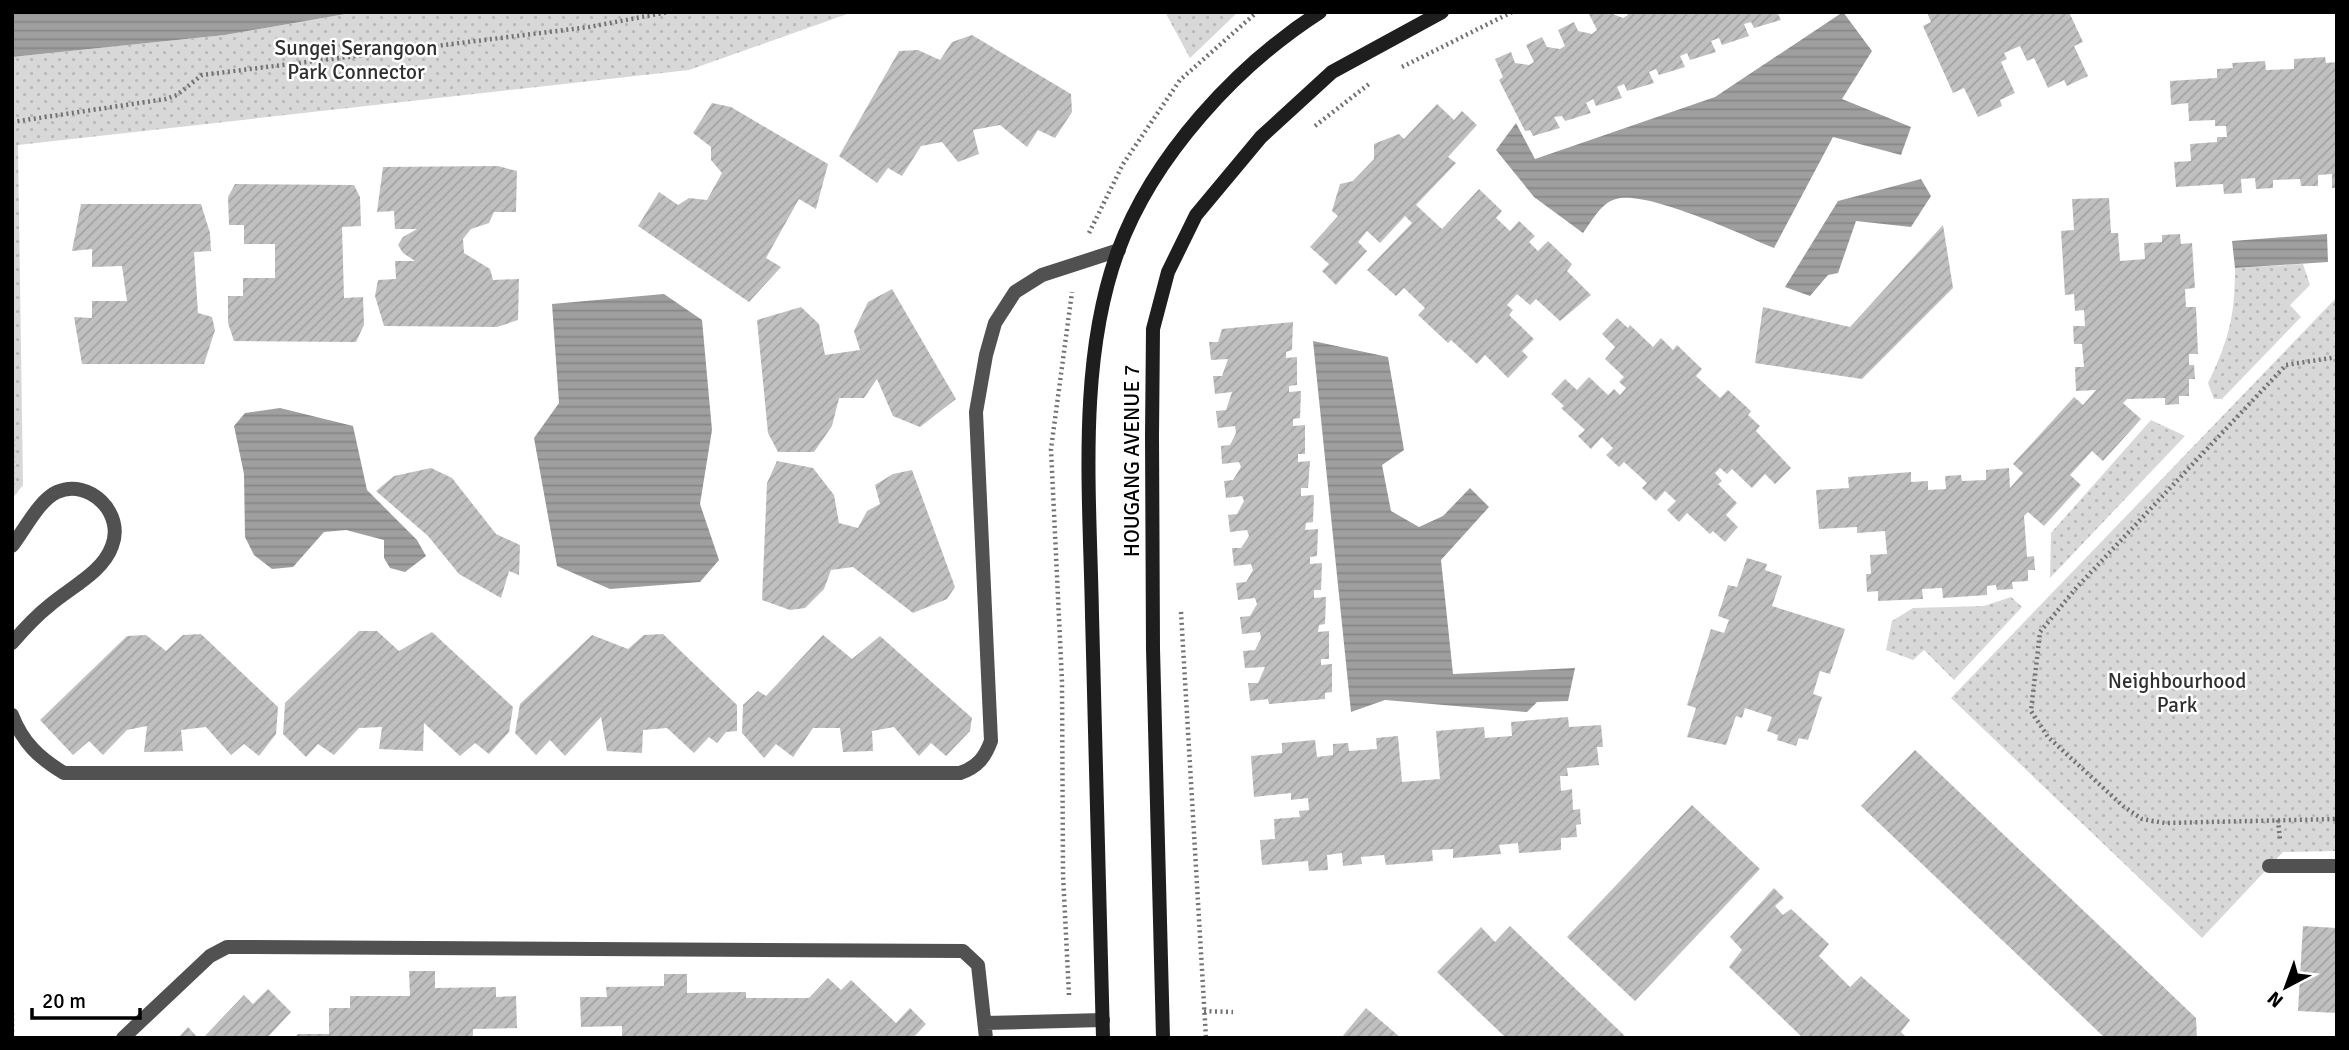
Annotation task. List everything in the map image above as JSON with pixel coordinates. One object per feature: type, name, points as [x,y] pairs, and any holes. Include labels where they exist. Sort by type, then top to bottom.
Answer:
[{"type":"main road","name":"HOUGANG AVENUE 7","points":[[1103,1038],[1088,434],[1101,314],[1119,250],[1152,183],[1211,103],[1277,43],[1320,12]]},
{"type":"main road","name":"HOUGANG AVENUE 7","points":[[1163,1038],[1154,663],[1152,435],[1153,329],[1168,272],[1196,215],[1261,137],[1295,105],[1353,59],[1442,12]]},
{"type":"street","points":[[12,715],[20,734],[41,759],[64,773],[960,773],[970,769],[986,755],[991,741],[976,412],[986,355],[995,323],[1015,292],[1042,275],[1119,250]]},
{"type":"street","points":[[12,546],[55,493],[86,488],[104,501],[112,524],[114,544],[101,564],[51,604],[13,641]]},
{"type":"street","points":[[2269,866],[2337,866]]},
{"type":"street","points":[[123,1038],[210,956],[227,947],[963,951],[978,964],[985,1030],[1103,1020]]},
{"type":"path","points":[[12,122],[170,98],[202,75],[589,27],[668,12]]},
{"type":"path","points":[[1071,1021],[1063,875],[1062,682],[1051,449],[1071,298],[1086,239],[1123,164],[1180,80],[1256,12]]},
{"type":"path","points":[[1399,68],[1512,12]]},
{"type":"path","points":[[1314,127],[1374,79]]},
{"type":"path","points":[[2337,356],[2286,365],[2077,587],[2040,632],[2031,711],[2048,737],[2093,780],[2142,818],[2165,823],[2337,819]]},
{"type":"path","points":[[12,439],[12,486]]},
{"type":"path","points":[[1181,601],[1206,1038]]},
{"type":"path","points":[[1204,1011],[1233,1012]]},
{"type":"path","points":[[12,1013],[12,1038]]},
{"type":"green space","name":"Sungei Serangoon Park Connector","points":[[357,12],[853,12],[689,70],[18,145],[23,485],[12,499],[12,57],[225,35]]},
{"type":"green space","points":[[1165,12],[1238,12],[1190,58]]},
{"type":"green space","points":[[2303,264],[2310,285],[2290,305],[2301,317],[2222,399],[2214,399],[2208,383],[2229,327],[2234,300],[2235,268]]},
{"type":"green space","name":"Neighbourhood Park","points":[[2337,297],[2337,851],[2283,852],[2202,938],[1951,698]]},
{"type":"green space","points":[[2151,420],[2185,436],[2050,578],[2051,533]]},
{"type":"green space","points":[[2011,597],[2022,607],[1954,680],[1924,650],[1913,660],[1886,650],[1892,621],[1913,608],[1984,606]]},
{"type":"shaded area","points":[[12,12],[357,12],[225,35],[12,57]]},
{"type":"shaded area","points":[[1843,12],[1872,51],[1842,99],[1911,127],[1901,155],[1833,137],[1774,248],[1695,215],[1630,198],[1616,199],[1606,204],[1583,233],[1534,197],[1496,150],[1516,123],[1535,159],[1715,97]]},
{"type":"shaded area","points":[[1921,179],[1931,196],[1911,227],[1856,221],[1838,273],[1828,275],[1810,296],[1785,287],[1838,201]]},
{"type":"shaded area","points":[[2327,234],[2328,262],[2235,268],[2232,241]]},
{"type":"shaded area","points":[[664,294],[702,320],[712,430],[700,504],[719,560],[700,582],[610,589],[557,566],[534,438],[559,403],[552,304]]},
{"type":"shaded area","points":[[1313,341],[1388,357],[1404,450],[1382,465],[1391,511],[1419,527],[1443,516],[1470,488],[1489,507],[1441,560],[1453,674],[1575,668],[1568,701],[1537,702],[1527,712],[1385,700],[1351,712]]},
{"type":"shaded area","points":[[280,408],[353,426],[367,490],[417,540],[426,556],[405,572],[390,568],[384,558],[384,540],[346,530],[324,532],[293,567],[272,569],[254,555],[245,537],[244,474],[234,426],[245,413]]},
{"type":"building","points":[[1608,12],[1623,18],[1628,15],[1627,12],[1777,12],[1781,20],[1754,28],[1751,22],[1744,24],[1749,36],[1722,45],[1719,38],[1711,41],[1716,52],[1690,60],[1687,53],[1680,56],[1685,67],[1659,75],[1656,69],[1649,72],[1654,83],[1627,91],[1624,84],[1617,87],[1622,98],[1596,106],[1593,99],[1586,103],[1591,113],[1565,121],[1562,116],[1554,117],[1560,128],[1533,136],[1530,130],[1525,131],[1499,80],[1503,77],[1495,59],[1511,52],[1515,63],[1529,65],[1534,62],[1526,45],[1542,37],[1547,47],[1560,49],[1565,46],[1558,30],[1574,22],[1578,31],[1592,34],[1597,30],[1589,14]]},
{"type":"building","points":[[1927,12],[2069,12],[2083,42],[2074,46],[2088,76],[2067,86],[2064,80],[2048,88],[2034,58],[2027,61],[2020,46],[2004,53],[2007,59],[2001,62],[2015,93],[2000,100],[2002,106],[1978,117],[1964,88],[1953,93],[1923,26],[1931,22]]},
{"type":"building","points":[[972,35],[1071,94],[1072,112],[1055,138],[1038,130],[1027,147],[1000,125],[973,130],[979,154],[958,162],[942,142],[921,146],[902,176],[888,168],[877,183],[839,156],[899,51],[918,50],[940,60],[952,42]]},
{"type":"building","points":[[2325,57],[2326,63],[2337,62],[2337,188],[2332,188],[2332,174],[2318,175],[2318,186],[2301,186],[2300,179],[2273,180],[2273,188],[2256,189],[2255,178],[2241,179],[2242,193],[2224,194],[2223,184],[2176,187],[2174,162],[2191,161],[2190,144],[2217,142],[2217,137],[2227,137],[2226,126],[2215,126],[2215,120],[2189,121],[2188,103],[2171,105],[2170,81],[2217,78],[2217,69],[2233,68],[2232,63],[2265,61],[2266,70],[2294,69],[2294,59]]},
{"type":"building","points":[[712,103],[731,107],[828,164],[816,209],[799,199],[766,258],[781,267],[749,302],[638,226],[659,192],[678,205],[689,198],[707,200],[722,173],[711,160],[711,147],[693,133]]},
{"type":"building","points":[[1437,104],[1454,120],[1462,111],[1477,125],[1448,157],[1456,163],[1416,205],[1442,229],[1479,189],[1502,211],[1496,218],[1510,231],[1519,221],[1535,236],[1529,242],[1538,251],[1548,241],[1572,264],[1567,271],[1591,295],[1560,321],[1536,299],[1530,305],[1517,294],[1507,305],[1513,310],[1509,315],[1534,339],[1522,351],[1528,357],[1508,378],[1485,355],[1477,364],[1451,340],[1448,343],[1418,315],[1425,308],[1404,288],[1396,296],[1367,270],[1412,223],[1405,216],[1380,243],[1367,231],[1358,242],[1367,251],[1336,285],[1322,271],[1329,264],[1310,247],[1338,216],[1332,211],[1340,184],[1353,181],[1374,159],[1374,144],[1399,134],[1404,139]]},
{"type":"building","points":[[498,166],[517,171],[516,212],[494,212],[489,223],[471,229],[463,239],[464,253],[490,269],[493,280],[519,279],[518,320],[497,327],[384,326],[375,296],[378,280],[396,279],[395,261],[415,261],[403,253],[398,245],[403,237],[417,229],[395,229],[394,211],[377,212],[383,167]]},
{"type":"building","points":[[235,184],[354,185],[360,197],[361,226],[342,227],[344,298],[363,297],[364,325],[356,342],[234,341],[228,323],[228,296],[243,296],[243,278],[275,278],[275,244],[244,244],[244,225],[229,225],[228,197]]},
{"type":"building","points":[[2109,198],[2111,233],[2118,233],[2120,261],[2145,259],[2144,243],[2162,242],[2162,235],[2180,234],[2181,244],[2192,243],[2195,288],[2185,289],[2186,307],[2196,307],[2198,354],[2189,354],[2189,365],[2194,365],[2195,379],[2189,379],[2189,396],[2179,396],[2179,404],[2165,405],[2165,398],[2127,399],[2123,403],[2141,419],[2103,461],[2092,451],[2070,475],[2081,485],[2044,526],[2028,512],[2024,516],[2027,557],[2034,556],[2035,570],[2028,570],[2028,581],[2012,582],[2013,589],[1997,590],[1996,585],[1987,586],[1987,595],[1943,598],[1942,588],[1922,589],[1923,599],[1878,601],[1878,591],[1867,592],[1866,574],[1871,574],[1870,555],[1887,554],[1885,531],[1857,533],[1857,527],[1819,529],[1816,490],[1849,488],[1848,477],[1911,472],[1911,482],[1928,481],[1928,490],[1946,489],[1945,476],[1961,475],[1962,481],[1986,480],[1986,470],[2009,468],[2010,488],[2023,473],[2013,464],[2074,397],[2083,405],[2096,390],[2076,391],[2075,367],[2084,367],[2082,344],[2074,344],[2073,326],[2085,326],[2084,310],[2075,311],[2074,294],[2065,295],[2061,231],[2074,230],[2072,199]]},
{"type":"building","points":[[81,204],[201,204],[210,233],[211,251],[194,252],[198,313],[212,317],[215,330],[204,364],[82,364],[74,317],[92,318],[92,301],[127,301],[122,266],[92,267],[92,249],[72,251]]},
{"type":"building","points":[[1943,225],[1953,288],[1862,379],[1755,363],[1763,307],[1850,327]]},
{"type":"building","points":[[892,289],[956,399],[920,427],[893,416],[877,379],[864,398],[839,398],[832,426],[814,452],[778,452],[768,433],[757,320],[801,307],[819,324],[825,355],[860,350],[854,331],[868,302]]},
{"type":"building","points":[[1617,318],[1628,328],[1630,325],[1653,347],[1661,338],[1673,350],[1677,345],[1702,369],[1696,376],[1720,398],[1728,390],[1751,411],[1748,415],[1760,426],[1756,431],[1791,468],[1775,484],[1765,474],[1752,488],[1732,469],[1727,474],[1720,468],[1715,473],[1722,481],[1718,484],[1737,503],[1726,515],[1738,527],[1725,542],[1713,531],[1710,534],[1687,513],[1679,522],[1667,510],[1676,501],[1665,491],[1656,501],[1642,488],[1647,483],[1624,462],[1619,467],[1606,455],[1613,448],[1602,437],[1591,449],[1578,436],[1585,430],[1561,408],[1564,406],[1551,394],[1565,379],[1577,390],[1589,377],[1608,395],[1614,389],[1620,395],[1626,388],[1619,382],[1624,377],[1605,359],[1615,347],[1602,334]]},
{"type":"building","points":[[1293,322],[1292,350],[1286,352],[1286,358],[1297,357],[1297,385],[1289,386],[1289,392],[1301,391],[1300,418],[1293,419],[1293,426],[1305,425],[1305,454],[1298,454],[1298,462],[1310,461],[1308,488],[1301,488],[1301,496],[1314,495],[1313,522],[1306,523],[1305,530],[1318,529],[1317,556],[1310,557],[1310,564],[1322,563],[1321,590],[1314,590],[1314,598],[1326,597],[1325,624],[1319,625],[1318,632],[1329,631],[1329,659],[1321,659],[1321,665],[1332,664],[1332,692],[1325,693],[1325,699],[1269,704],[1268,699],[1250,701],[1248,683],[1258,683],[1265,667],[1245,668],[1243,651],[1255,650],[1261,638],[1260,632],[1242,634],[1240,617],[1250,616],[1257,604],[1255,598],[1238,600],[1236,583],[1246,582],[1253,570],[1251,564],[1234,566],[1232,548],[1241,548],[1249,536],[1247,530],[1230,532],[1228,515],[1237,514],[1244,501],[1242,496],[1226,498],[1224,481],[1233,480],[1241,467],[1239,462],[1222,464],[1221,446],[1230,445],[1236,433],[1235,426],[1218,428],[1216,411],[1226,410],[1232,392],[1215,394],[1213,376],[1222,376],[1228,359],[1211,360],[1209,342],[1218,342],[1222,329]]},
{"type":"building","points":[[777,461],[813,468],[834,495],[839,523],[858,528],[867,511],[880,504],[875,485],[893,474],[912,470],[955,587],[947,599],[913,613],[853,567],[831,570],[824,589],[805,608],[790,610],[762,600],[767,483]]},
{"type":"building","points":[[431,468],[452,478],[496,534],[520,545],[519,575],[509,571],[501,598],[459,574],[428,536],[376,491],[394,476]]},
{"type":"building","points":[[1747,558],[1767,564],[1765,570],[1782,576],[1772,606],[1845,629],[1830,674],[1820,671],[1813,694],[1822,697],[1808,740],[1799,738],[1796,746],[1777,740],[1778,735],[1767,731],[1772,717],[1745,708],[1742,718],[1736,716],[1726,745],[1687,737],[1696,708],[1687,705],[1711,629],[1724,633],[1729,620],[1718,616],[1728,585],[1737,587]]},
{"type":"building","points":[[359,631],[377,631],[399,651],[432,632],[513,707],[509,732],[489,754],[475,743],[460,756],[424,723],[423,751],[379,749],[382,727],[359,728],[334,755],[318,744],[306,757],[283,734],[285,703]]},
{"type":"building","points":[[201,634],[278,707],[276,734],[259,756],[244,744],[231,755],[206,727],[181,730],[183,751],[144,752],[147,726],[127,730],[103,755],[89,741],[73,755],[40,720],[127,636],[146,635],[166,651],[183,635]]},
{"type":"building","points":[[663,634],[737,705],[737,731],[726,732],[717,743],[709,737],[694,753],[667,728],[643,730],[642,753],[607,751],[601,717],[565,756],[550,740],[536,755],[515,733],[520,704],[592,635],[628,649],[644,635]]},
{"type":"building","points":[[823,635],[852,659],[880,636],[972,718],[970,731],[946,756],[931,743],[919,756],[894,727],[872,731],[873,751],[843,752],[840,728],[813,728],[793,757],[776,744],[764,758],[742,733],[743,705],[758,691],[766,696]]},
{"type":"building","points":[[1568,717],[1569,727],[1601,725],[1603,747],[1597,747],[1599,765],[1567,768],[1568,776],[1560,776],[1561,791],[1572,789],[1573,810],[1580,809],[1581,824],[1576,825],[1577,837],[1561,838],[1561,850],[1519,853],[1518,843],[1499,845],[1501,854],[1453,858],[1453,849],[1432,850],[1433,861],[1386,865],[1384,855],[1361,857],[1362,864],[1343,866],[1342,853],[1327,855],[1328,870],[1309,871],[1308,861],[1262,865],[1260,840],[1275,839],[1274,819],[1300,817],[1299,811],[1309,810],[1308,798],[1291,800],[1291,793],[1254,797],[1251,756],[1282,753],[1282,743],[1315,740],[1317,757],[1333,755],[1333,744],[1348,743],[1349,751],[1377,749],[1376,738],[1398,736],[1402,782],[1440,779],[1436,731],[1484,727],[1485,738],[1512,736],[1511,722]]},
{"type":"building","points":[[1915,750],[2196,1018],[2197,1038],[2105,1038],[1861,806]]},
{"type":"building","points":[[1692,805],[1760,869],[1635,1001],[1567,937]]},
{"type":"building","points":[[1774,888],[1784,898],[1775,906],[1783,915],[1791,909],[1829,944],[1819,956],[1850,987],[1861,976],[1910,1020],[1901,1032],[1907,1038],[1803,1038],[1729,967],[1742,950],[1730,937]]},
{"type":"building","points":[[1510,926],[1627,1038],[1506,1038],[1437,972],[1481,927],[1495,942]]},
{"type":"building","points":[[2303,926],[2337,928],[2337,1013],[2298,1011]]},
{"type":"building","points":[[409,971],[435,971],[435,988],[496,987],[496,997],[516,996],[517,1028],[473,1029],[473,1038],[294,1038],[298,1034],[329,1034],[329,1008],[350,1008],[350,996],[410,996]]},
{"type":"building","points":[[664,974],[687,974],[687,993],[746,992],[746,998],[809,998],[828,978],[841,990],[851,980],[896,1023],[910,1008],[926,1024],[913,1038],[622,1038],[622,1026],[581,1027],[580,997],[607,997],[606,987],[664,986]]},
{"type":"building","points":[[268,989],[291,1012],[267,1038],[203,1038],[244,995],[253,1004]]},
{"type":"building","points":[[1366,1008],[1401,1038],[1341,1038]]},
{"type":"building","points":[[188,1027],[198,1038],[178,1038]]}]
